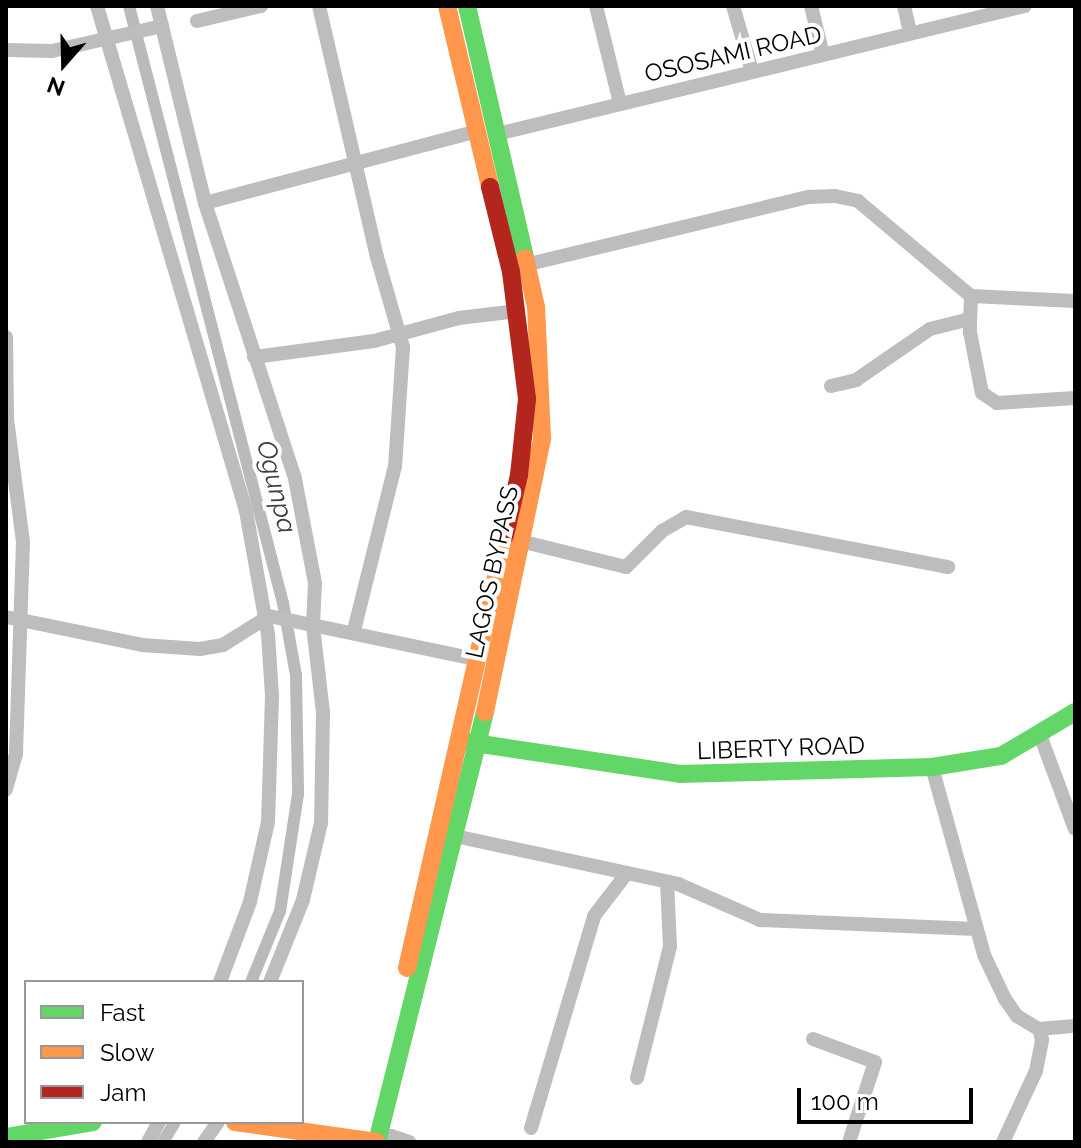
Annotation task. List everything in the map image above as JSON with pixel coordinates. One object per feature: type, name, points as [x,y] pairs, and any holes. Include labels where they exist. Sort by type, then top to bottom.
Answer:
[{"type":"main road","name":"LAGOS BYPASS","points":[[374,1141],[455,836],[479,660],[525,437],[525,355],[518,311],[447,6]]},
{"type":"main road","name":"LAGOS BYPASS","points":[[374,1141],[470,743],[524,542],[537,478],[544,399],[529,264],[467,6]]},
{"type":"main road","name":"LIBERTY ROAD","points":[[470,743],[680,774],[932,767],[1001,756],[1075,712]]},
{"type":"main road","points":[[6,1137],[81,1124]]},
{"type":"main road","points":[[250,1124],[374,1141]]},
{"type":"street","points":[[97,6],[246,511],[267,616],[272,696],[268,822],[250,902],[221,980]]},
{"type":"street","points":[[157,6],[205,203],[310,544],[313,624],[323,712],[321,823],[303,900],[271,980]]},
{"type":"street","points":[[197,21],[261,6]]},
{"type":"street","points":[[319,6],[399,333],[403,370],[395,466],[354,631]]},
{"type":"street","points":[[596,6],[620,103]]},
{"type":"street","points":[[733,6],[752,71]]},
{"type":"street","points":[[811,6],[823,55]]},
{"type":"street","points":[[904,6],[910,32]]},
{"type":"street","name":"OSOSAMI ROAD","points":[[497,134],[1025,6]]},
{"type":"street","points":[[6,50],[52,51],[162,26]]},
{"type":"street","points":[[205,203],[477,131]]},
{"type":"street","points":[[529,264],[809,197],[835,196],[858,201],[971,296],[1075,301]]},
{"type":"street","points":[[971,296],[970,319],[982,393],[997,403],[1075,398]]},
{"type":"street","points":[[254,357],[374,341],[459,318],[518,311]]},
{"type":"street","points":[[831,386],[856,380],[930,329],[970,319]]},
{"type":"street","points":[[6,337],[7,419],[23,542],[13,620],[16,754],[6,790]]},
{"type":"street","points":[[524,542],[626,567],[662,531],[686,517],[948,567]]},
{"type":"street","points":[[13,620],[142,645],[200,649],[223,645],[267,616],[354,631],[479,660]]},
{"type":"street","points":[[1040,735],[1075,829]]},
{"type":"street","points":[[932,767],[976,929],[1005,999],[1017,1016],[1039,1029],[1075,1026]]},
{"type":"street","points":[[455,836],[667,882],[760,920],[788,925],[976,929]]},
{"type":"street","points":[[531,1128],[589,930],[627,873]]},
{"type":"street","points":[[637,1078],[670,947],[667,882]]},
{"type":"street","points":[[1003,1142],[1036,1071],[1042,1040],[1039,1029]]},
{"type":"street","points":[[813,1039],[875,1062],[849,1142]]},
{"type":"street","points":[[148,1142],[158,1124]]},
{"type":"street","points":[[204,1142],[217,1124]]},
{"type":"street","points":[[374,1141],[391,1136],[409,1142]]},
{"type":"waterway","name":"Ogunpa","points":[[129,6],[283,603],[296,675],[298,794],[280,911],[252,980]]},
{"type":"waterway","name":"Ogunpa","points":[[163,1142],[174,1124]]},
{"type":"traffic: fast","points":[[467,6],[525,258]]},
{"type":"traffic: fast","points":[[377,1142],[485,712]]},
{"type":"traffic: fast","points":[[467,742],[680,774],[932,767],[1001,756],[1075,712]]},
{"type":"traffic: fast","points":[[6,1137],[81,1124]]},
{"type":"traffic: slow","points":[[447,6],[490,187]]},
{"type":"traffic: slow","points":[[485,712],[542,438],[536,307],[525,258]]},
{"type":"traffic: slow","points":[[407,968],[505,535]]},
{"type":"traffic: slow","points":[[249,1124],[377,1142]]},
{"type":"traffic: jam","points":[[490,187],[511,272],[527,399],[519,475],[505,535]]}]
